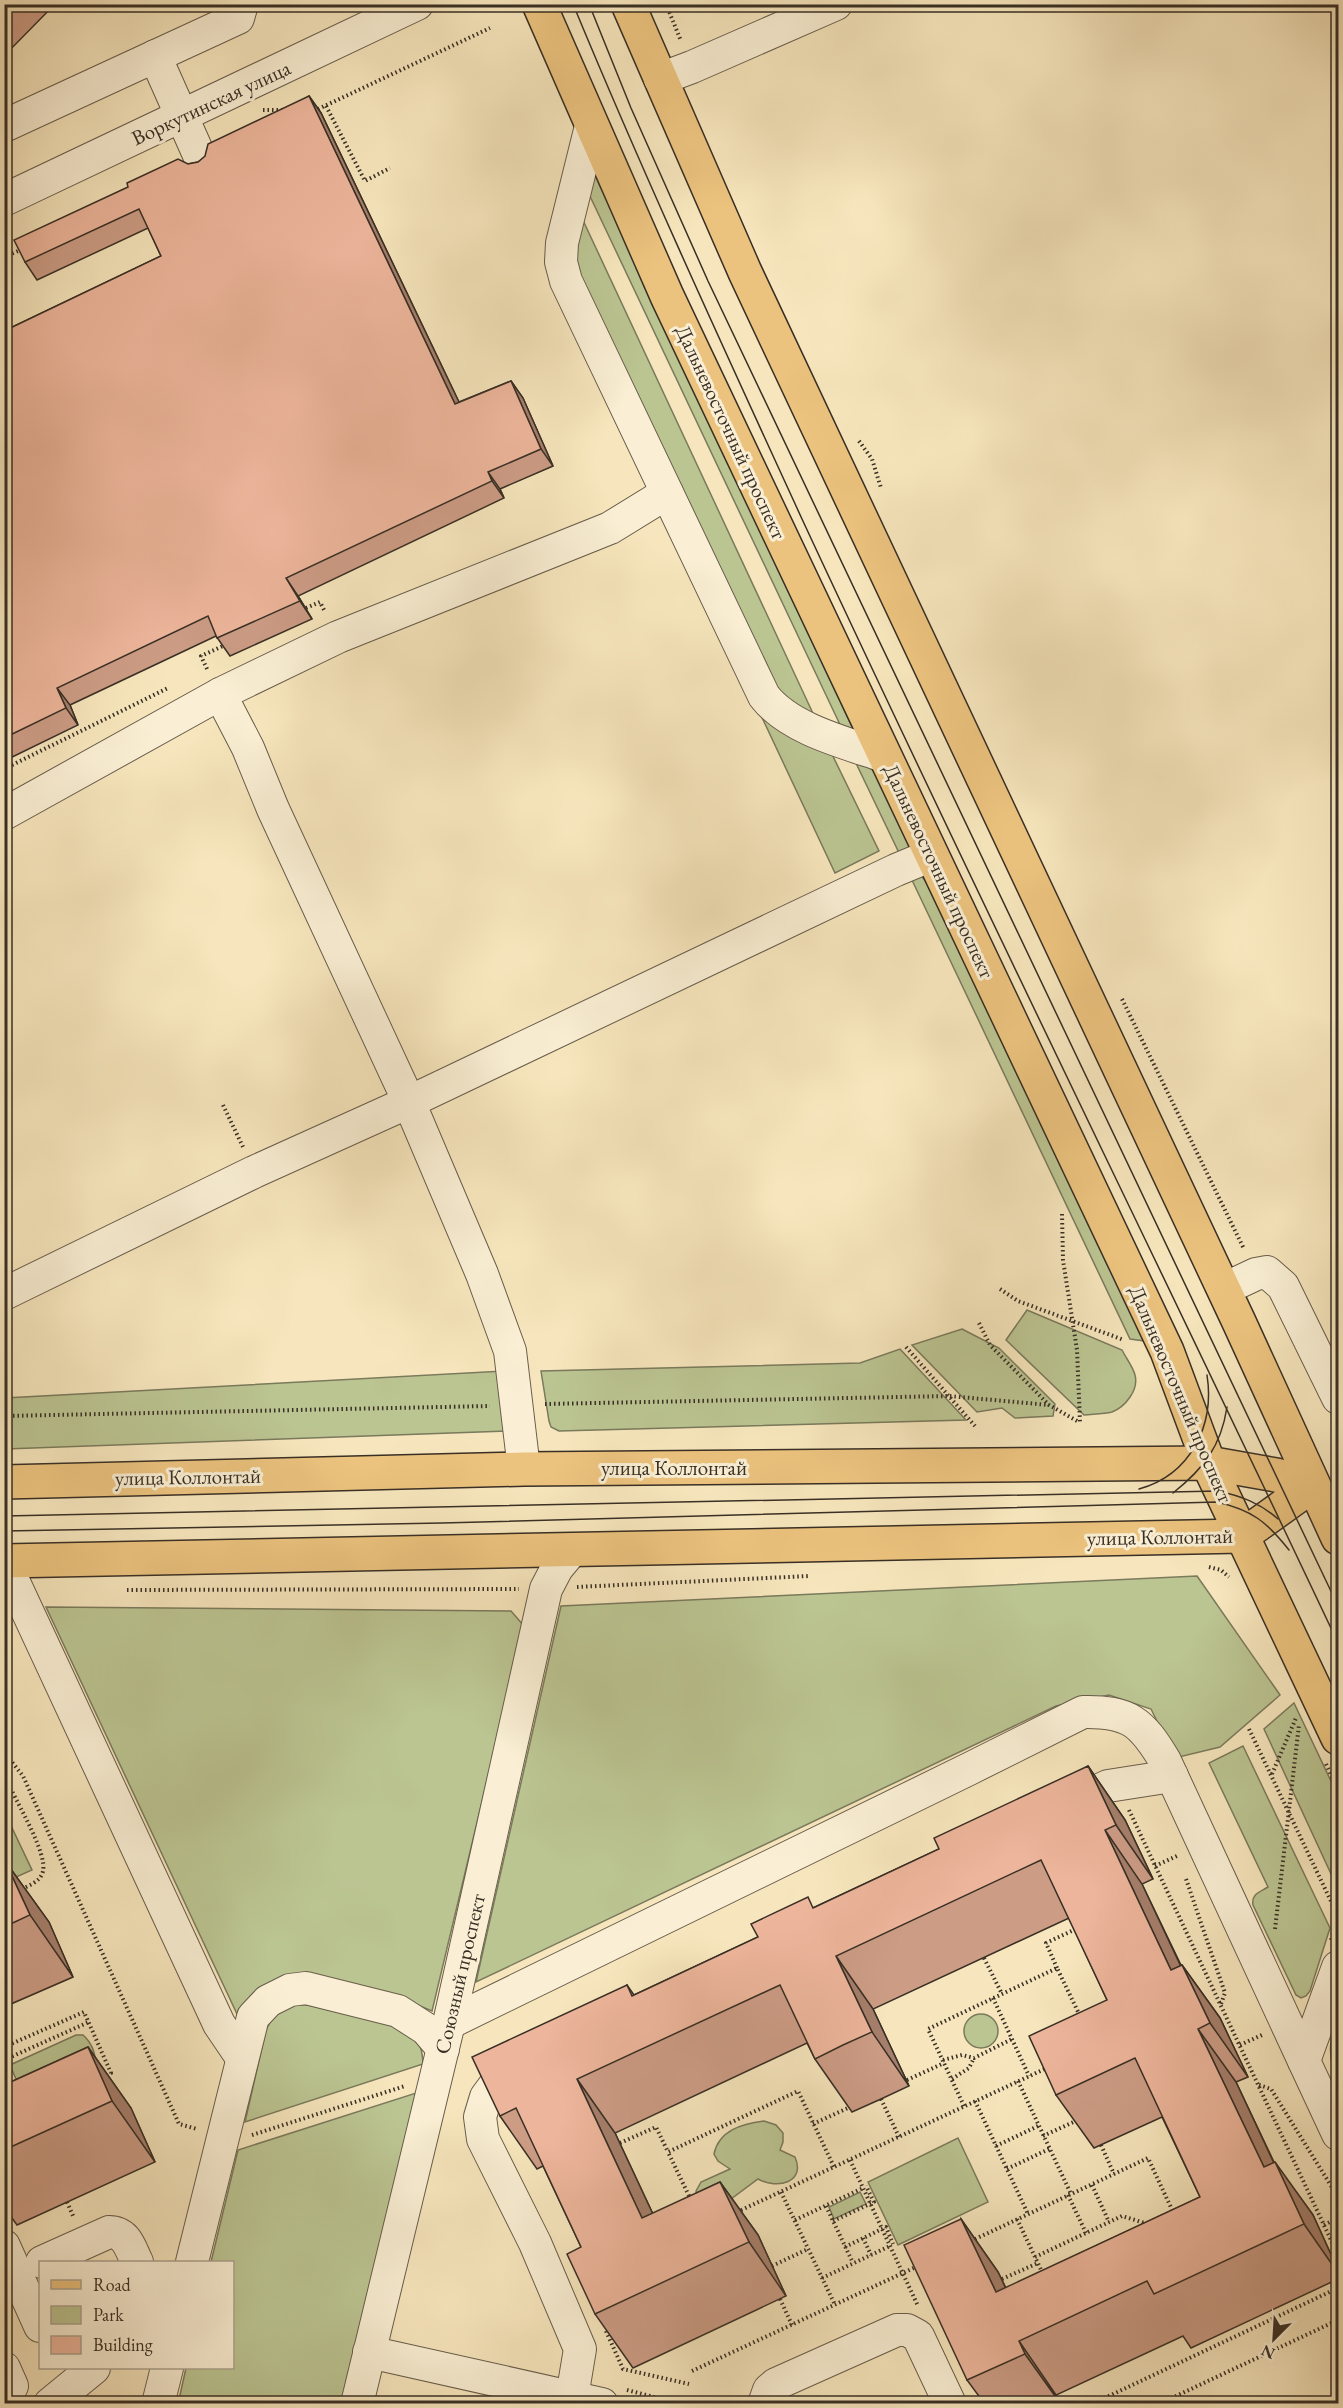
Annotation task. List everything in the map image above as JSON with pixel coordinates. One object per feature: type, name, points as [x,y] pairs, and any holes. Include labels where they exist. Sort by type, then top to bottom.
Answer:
[{"type":"main road","name":"Дальневосточный проспект","points":[[539,4],[672,307],[1167,1351],[1208,1463],[1338,1738]]},
{"type":"main road","points":[[633,8],[660,79],[745,272],[1224,1289],[1338,1538]]},
{"type":"main road","name":"улица Коллонтай","points":[[4,1482],[524,1469],[1208,1463],[1276,1475],[1313,1485]]},
{"type":"main road","name":"улица Коллонтай","points":[[4,1561],[1242,1536],[1313,1485]]},
{"type":"street","points":[[4,126],[238,18],[242,4]]},
{"type":"street","name":"Воркутинская улица","points":[[4,200],[417,4]]},
{"type":"street","points":[[660,79],[836,4]]},
{"type":"street","points":[[155,57],[203,164]]},
{"type":"street","points":[[591,126],[562,243],[561,262],[566,281],[764,696],[773,708],[784,716],[835,739],[884,756]]},
{"type":"street","points":[[4,814],[213,681],[338,637],[610,528],[667,493]]},
{"type":"street","points":[[213,681],[248,748],[273,809],[409,1102],[482,1274],[507,1342],[524,1469]]},
{"type":"street","points":[[4,1294],[254,1172],[409,1102],[896,870],[932,855]]},
{"type":"street","points":[[1224,1289],[1256,1274],[1267,1272],[1283,1286],[1338,1398]]},
{"type":"street","name":"Союзный проспект","points":[[357,2403],[446,2036],[546,1588],[556,1568],[572,1550]]},
{"type":"street","points":[[4,1561],[219,2024],[242,2058]]},
{"type":"street","points":[[192,2261],[253,2018],[268,2001],[290,1990],[306,1988],[398,2011],[426,2029],[446,2036],[1083,1712],[1104,1711],[1122,1716],[1140,1725],[1152,1738],[1172,1776],[1338,2134]]},
{"type":"street","points":[[1035,1821],[1108,1786],[1172,1776]]},
{"type":"street","points":[[1304,2061],[1338,1967]]},
{"type":"street","points":[[369,2352],[587,2400],[580,2349],[535,2243],[483,2139],[480,2117],[486,2097],[500,2078],[543,2058]]},
{"type":"street","points":[[39,2316],[34,2263],[109,2232],[118,2232],[125,2238],[136,2261]]},
{"type":"street","points":[[764,2403],[769,2390],[776,2385],[897,2330],[907,2330],[918,2336],[950,2403]]},
{"type":"street","points":[[59,2386],[90,2369]]},
{"type":"street","points":[[158,2403],[166,2369]]},
{"type":"path","points":[[666,4],[692,67]]},
{"type":"path","points":[[313,112],[490,28]]},
{"type":"path","points":[[326,106],[365,181],[390,168]]},
{"type":"path","points":[[257,110],[291,111]]},
{"type":"path","points":[[4,257],[25,248]]},
{"type":"path","points":[[196,674],[213,681]]},
{"type":"path","points":[[4,769],[175,684]]},
{"type":"path","points":[[223,1106],[254,1172]]},
{"type":"path","points":[[979,1323],[990,1345],[1048,1405],[1080,1422],[1077,1350],[1063,1260],[1062,1214]]},
{"type":"path","points":[[1000,1288],[1018,1301],[1124,1340]]},
{"type":"path","points":[[906,1347],[975,1426]]},
{"type":"path","points":[[1203,1566],[1221,1570],[1235,1582]]},
{"type":"path","points":[[123,1590],[546,1588],[814,1576]]},
{"type":"path","points":[[1272,1774],[1300,1709],[1274,1938]]},
{"type":"path","points":[[1249,1729],[1338,1916]]},
{"type":"path","points":[[4,1752],[23,1776],[179,2124],[200,2129]]},
{"type":"path","points":[[4,1782],[12,1791],[44,1860],[43,1873],[35,1883],[15,1892]]},
{"type":"path","points":[[1119,1816],[1129,1809],[1338,2255]]},
{"type":"path","points":[[1178,1855],[1182,1866]]},
{"type":"path","points":[[1155,1866],[1171,1858]]},
{"type":"path","points":[[1185,1876],[1225,1993],[1221,2004]]},
{"type":"path","points":[[1084,1925],[1046,1943],[1084,2026]]},
{"type":"path","points":[[984,1958],[1002,1994]]},
{"type":"path","points":[[964,2106],[928,2029],[1057,1968]]},
{"type":"path","points":[[993,1998],[1029,2076]]},
{"type":"path","points":[[4,2047],[84,2012],[111,2073],[101,2078]]},
{"type":"path","points":[[4,2060],[88,2022]]},
{"type":"path","points":[[1240,2045],[1256,2038]]},
{"type":"path","points":[[952,2079],[969,2068],[974,2058],[1012,2039]]},
{"type":"path","points":[[907,2080],[943,2061],[962,2055],[974,2058]]},
{"type":"path","points":[[730,2216],[1050,2066]]},
{"type":"path","points":[[1018,2081],[1086,2233]]},
{"type":"path","points":[[251,2135],[409,2085]]},
{"type":"path","points":[[1258,2085],[1271,2089],[1338,2198]]},
{"type":"path","points":[[668,2152],[798,2091],[834,2167]]},
{"type":"path","points":[[881,2099],[899,2137]]},
{"type":"path","points":[[975,2101],[1028,2214]]},
{"type":"path","points":[[813,2124],[850,2107]]},
{"type":"path","points":[[1043,2136],[1080,2119]]},
{"type":"path","points":[[996,2146],[1038,2126]]},
{"type":"path","points":[[620,2144],[656,2127],[695,2209]]},
{"type":"path","points":[[1101,2145],[1114,2174]]},
{"type":"path","points":[[1007,2169],[1049,2149]]},
{"type":"path","points":[[964,2244],[1148,2158],[1175,2216]]},
{"type":"path","points":[[833,2221],[874,2202],[850,2160]]},
{"type":"path","points":[[1092,2185],[1109,2222]]},
{"type":"path","points":[[795,2220],[865,2187]]},
{"type":"path","points":[[781,2192],[835,2305]]},
{"type":"path","points":[[870,2204],[882,2229]]},
{"type":"path","points":[[826,2206],[853,2263]]},
{"type":"path","points":[[739,2212],[743,2221]]},
{"type":"path","points":[[1035,2257],[1122,2216],[1153,2226]]},
{"type":"path","points":[[1324,2224],[1338,2218]]},
{"type":"path","points":[[1017,2220],[1046,2280]]},
{"type":"path","points":[[845,2247],[886,2227],[903,2273]]},
{"type":"path","points":[[863,2238],[871,2255]]},
{"type":"path","points":[[822,2278],[892,2245]]},
{"type":"path","points":[[772,2266],[808,2248]]},
{"type":"path","points":[[692,2371],[923,2263]]},
{"type":"path","points":[[1002,2280],[1038,2263]]},
{"type":"path","points":[[1092,2403],[1338,2288]]},
{"type":"path","points":[[780,2299],[792,2325]]},
{"type":"path","points":[[1159,2403],[1338,2320]]},
{"type":"path","points":[[604,2327],[624,2369],[689,2384]]},
{"type":"green space","points":[[594,173],[853,729],[850,734],[843,731],[588,192]]},
{"type":"green space","points":[[581,216],[817,722],[780,703],[572,269]]},
{"type":"green space","points":[[667,515],[769,718],[828,746],[879,851],[835,873]]},
{"type":"green space","points":[[854,759],[873,770],[881,781],[910,847],[901,857]]},
{"type":"green space","points":[[920,875],[925,880],[1145,1341],[1130,1339],[911,878]]},
{"type":"green space","points":[[1027,1310],[1122,1350],[1133,1369],[1136,1381],[1133,1392],[1126,1402],[1112,1412],[1084,1415],[1006,1340]]},
{"type":"green space","points":[[962,1329],[999,1348],[1055,1404],[1053,1416],[1015,1418],[1002,1408],[977,1412],[912,1345]]},
{"type":"green space","points":[[900,1349],[966,1420],[559,1431],[551,1427],[549,1421],[541,1371],[860,1363]]},
{"type":"green space","points":[[504,1371],[507,1431],[5,1449],[5,1398]]},
{"type":"green space","points":[[1197,1576],[1280,1695],[1220,1747],[1175,1758],[1151,1709],[1109,1695],[1056,1706],[476,1982],[561,1606]]},
{"type":"green space","points":[[46,1607],[511,1611],[524,1626],[432,2011],[386,1992],[292,1974],[267,1985],[237,2014]]},
{"type":"green space","points":[[1294,1703],[1338,1796],[1338,1889],[1264,1729]]},
{"type":"green space","points":[[1243,1746],[1330,1928],[1310,1991],[1301,1998],[1296,1995],[1253,1905],[1255,1896],[1268,1887],[1209,1763]]},
{"type":"green space","points":[[4,1811],[32,1870],[5,1882],[4,1882]]},
{"type":"green space","points":[[290,2005],[308,2005],[401,2027],[418,2042],[422,2051],[423,2064],[245,2122],[266,2030],[275,2013]]},
{"type":"green space","points":[[1338,2012],[1338,2084],[1330,2048]]},
{"type":"green space","points":[[981,2014],[993,2019],[998,2031],[993,2043],[981,2048],[969,2043],[964,2031],[969,2019]]},
{"type":"green space","points":[[76,2035],[83,2035],[88,2041],[94,2052],[95,2063],[24,2098],[10,2065]]},
{"type":"green space","points":[[416,2093],[342,2403],[178,2404],[186,2369],[234,2369],[234,2261],[211,2261],[238,2150]]},
{"type":"green space","points":[[764,2121],[776,2125],[783,2133],[780,2150],[795,2157],[797,2173],[793,2178],[788,2182],[774,2184],[758,2179],[731,2199],[698,2198],[696,2191],[701,2182],[730,2169],[718,2161],[714,2154],[721,2139],[740,2126]]},
{"type":"green space","points":[[958,2138],[988,2202],[898,2245],[868,2182]]},
{"type":"green space","points":[[860,2192],[866,2204],[834,2219],[829,2207]]},
{"type":"building","points":[[4,4],[17,4],[4,18]]},
{"type":"building","points":[[309,96],[455,404],[511,381],[541,449],[488,472],[492,481],[286,578],[300,601],[217,638],[208,616],[57,688],[66,708],[4,738],[4,331],[161,256],[139,209],[25,262],[14,240],[128,187],[127,183],[178,159],[188,164],[198,162],[205,156],[208,144]]},
{"type":"building","points":[[1088,1766],[1116,1825],[1105,1830],[1171,1970],[1182,1965],[1210,2023],[1198,2029],[1264,2167],[1275,2162],[1304,2224],[1154,2294],[1147,2281],[1019,2341],[1025,2354],[967,2380],[904,2245],[961,2219],[996,2292],[1200,2197],[1135,2058],[1056,2095],[1029,2036],[1107,2000],[1041,1860],[836,1956],[872,2032],[815,2059],[780,1985],[577,2079],[642,2218],[720,2182],[749,2242],[595,2314],[567,2254],[581,2247],[516,2108],[500,2116],[472,2057],[627,1985],[632,1996],[758,1937],[751,1924],[808,1897],[813,1908],[939,1849],[934,1838]]},
{"type":"building","points":[[4,1861],[30,1915],[4,1927]]},
{"type":"building","points":[[88,2047],[112,2101],[4,2150],[4,2085]]},
{"type":"tram line","points":[[573,4],[657,199],[802,519],[1338,1643]]},
{"type":"tram line","points":[[589,4],[631,108],[708,281],[1338,1606]]},
{"type":"tram line","points":[[1139,1489],[1157,1482],[1172,1472],[1195,1446],[1207,1412],[1207,1375]]},
{"type":"tram line","points":[[1173,1493],[1202,1466],[1209,1456],[1220,1434],[1227,1407]]},
{"type":"tram line","points":[[4,1516],[1218,1491],[1250,1501],[1278,1519]]},
{"type":"tram line","points":[[4,1531],[442,1523],[1217,1502],[1240,1509],[1258,1518],[1289,1550]]}]
